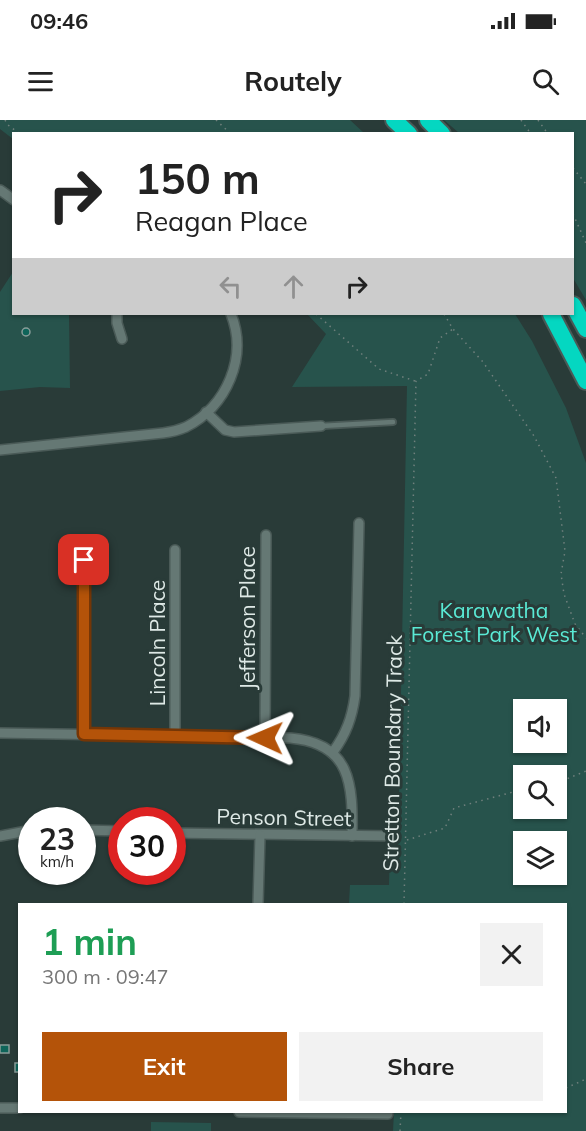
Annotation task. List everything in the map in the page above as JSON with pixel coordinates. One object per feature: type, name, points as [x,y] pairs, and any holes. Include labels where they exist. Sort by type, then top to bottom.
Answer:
[{"type":"highway","points":[[394,120],[407,132]]},
{"type":"highway","points":[[428,120],[440,132]]},
{"type":"highway","points":[[574,307],[586,329]]},
{"type":"highway","points":[[552,315],[586,381]]},
{"type":"street","points":[[117,315],[122,339]]},
{"type":"street","points":[[0,450],[183,429],[206,412],[228,387],[238,356],[235,324],[231,315]]},
{"type":"street","points":[[206,412],[225,430],[234,432],[321,426]]},
{"type":"street","points":[[333,752],[347,730],[355,696],[359,524]]},
{"type":"street","name":"Jefferson Place","points":[[265,738],[266,536]]},
{"type":"street","name":"Lincoln Place","points":[[175,550],[175,736]]},
{"type":"street","points":[[84,560],[84,734]]},
{"type":"street","points":[[0,733],[265,738],[306,740],[320,744],[333,752],[341,762],[351,788],[352,836]]},
{"type":"street","points":[[0,836],[18,833]]},
{"type":"street","name":"Penson Street","points":[[186,833],[394,836]]},
{"type":"street","points":[[258,903],[260,835]]},
{"type":"street","points":[[0,1108],[18,1108]]},
{"type":"street","points":[[314,1113],[388,1114]]},
{"type":"lane","points":[[321,426],[393,422]]},
{"type":"path","points":[[5,120],[17,132]]},
{"type":"path","points":[[216,120],[229,132]]},
{"type":"path","points":[[574,169],[586,184]]},
{"type":"path","points":[[574,216],[586,243]]},
{"type":"path","points":[[317,315],[379,369],[416,381],[428,375],[440,338],[453,329]]},
{"type":"path","points":[[445,315],[453,329],[483,362],[505,393],[534,436],[556,478],[565,551],[561,574],[564,594],[574,624],[586,638]]},
{"type":"path","name":"Stretton Boundary Track","points":[[404,903],[408,643],[416,381]]},
{"type":"path","points":[[567,779],[586,771]]},
{"type":"path","points":[[406,840],[445,828],[454,808],[513,792]]},
{"type":"path","points":[[567,1088],[586,1079]]},
{"type":"path","points":[[400,1131],[401,1113]]},
{"type":"green space","points":[[0,120],[350,120],[363,132],[12,132],[12,138],[0,129]]},
{"type":"green space","points":[[444,120],[586,120],[586,300],[574,280],[574,132],[458,132]]},
{"type":"green space","points":[[12,274],[12,315],[69,315],[70,388],[40,387],[0,391],[0,292]]},
{"type":"green space","name":"Karawatha Forest Park West","points":[[308,315],[516,315],[532,341],[566,408],[586,463],[586,1131],[393,1131],[394,1113],[567,1113],[567,903],[349,903],[350,885],[389,885],[390,847],[398,847],[407,386],[292,387],[326,334]]},
{"type":"green space","points":[[151,1122],[211,1123],[211,1131],[151,1131]]},
{"type":"building","points":[[26,328],[30,332],[26,336],[22,332]]},
{"type":"building","points":[[0,1045],[9,1045],[9,1053],[0,1053]]},
{"type":"building","points":[[15,1063],[18,1063],[18,1072],[15,1072]]},
{"type":"route","points":[[84,560],[84,734],[265,738]]}]
